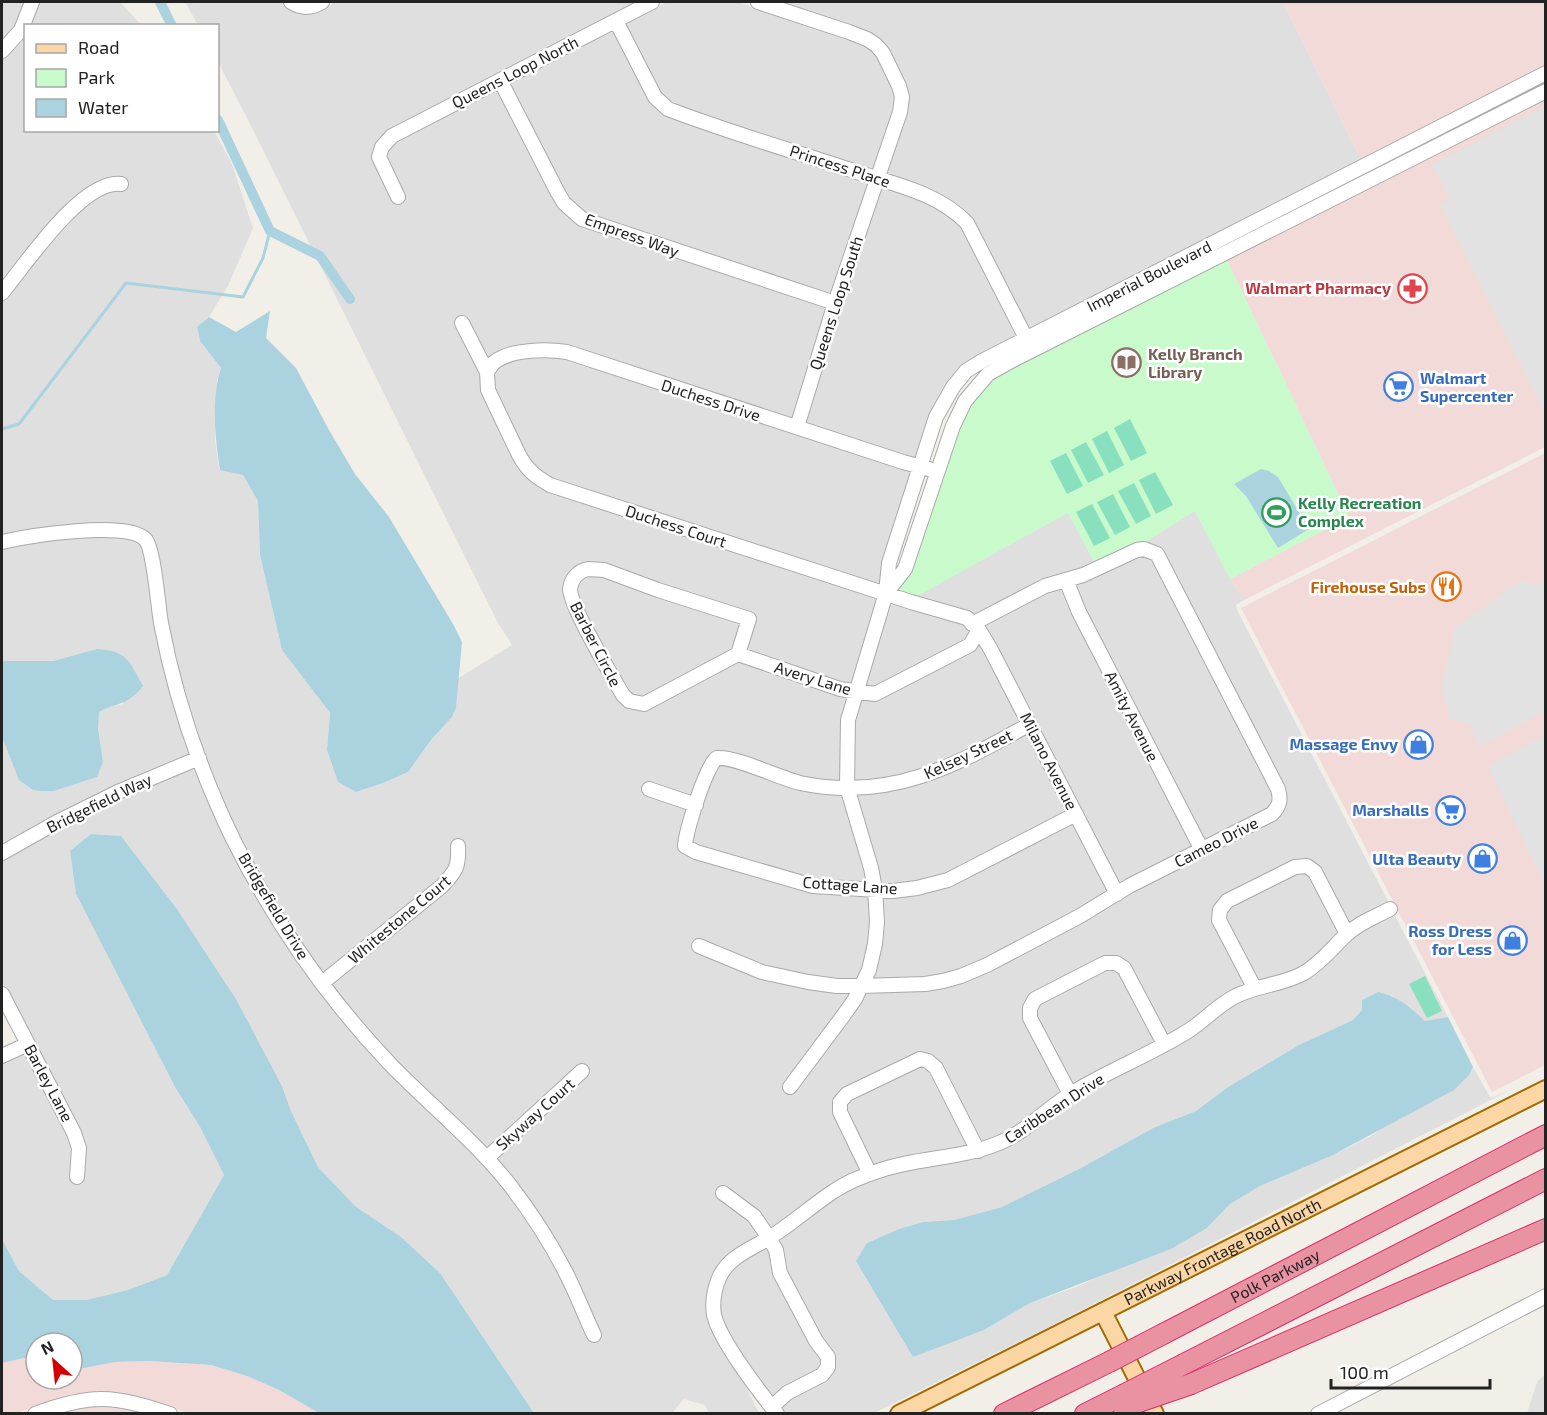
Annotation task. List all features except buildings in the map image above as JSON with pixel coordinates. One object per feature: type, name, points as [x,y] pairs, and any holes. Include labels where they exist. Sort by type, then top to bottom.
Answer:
[{"type":"highway","name":"Polk Parkway","points":[[1004,1413],[1109,1362],[1545,1135]]},
{"type":"highway","points":[[1118,1405],[1184,1364],[1545,1179]]},
{"type":"highway","points":[[1085,1413],[1191,1384],[1545,1229]]},
{"type":"main road","name":"Parkway Frontage Road North","points":[[899,1413],[1545,1089]]},
{"type":"main road","points":[[1103,1312],[1155,1413]]},
{"type":"street","points":[[2,51],[21,30],[32,2]]},
{"type":"street","points":[[295,4],[314,6],[322,2]]},
{"type":"street","name":"Queens Loop North","points":[[398,197],[379,157],[382,147],[392,136],[652,2]]},
{"type":"street","points":[[758,2],[780,5],[867,39],[883,53],[902,97],[900,112],[876,179]]},
{"type":"street","name":"Princess Place","points":[[616,21],[655,97],[668,109],[939,201],[957,213],[966,223],[1029,344]]},
{"type":"street","name":"Imperial Boulevard","points":[[886,593],[905,569],[958,413],[969,395],[995,369],[1029,344],[1176,263],[1545,74]]},
{"type":"street","name":"Empress Way","points":[[500,80],[558,193],[564,203],[582,219],[835,303]]},
{"type":"street","name":"Imperial Boulevard","points":[[790,1087],[843,1017],[869,970],[877,922],[875,890],[871,868],[847,787],[848,720],[886,593],[889,563],[936,417],[953,387],[966,372],[1029,344],[1545,91]]},
{"type":"street","name":"Queens Loop South","points":[[797,427],[876,179]]},
{"type":"street","points":[[2,293],[65,215],[80,201],[96,189],[110,184],[121,184]]},
{"type":"street","name":"Duchess Court","points":[[462,323],[487,372],[489,390],[524,465],[532,474],[545,482],[622,509],[967,618],[975,627]]},
{"type":"street","name":"Duchess Drive","points":[[487,372],[495,362],[516,354],[553,350],[567,352],[939,472]]},
{"type":"street","name":"Bridgefield Drive","points":[[2,542],[73,532],[123,530],[133,531],[143,537],[150,548],[167,652],[199,758],[234,839],[258,884],[294,944],[322,984],[393,1067],[487,1158],[526,1206],[566,1271],[594,1335]]},
{"type":"street","name":"Cameo Drive","points":[[699,946],[782,978],[837,986],[925,984],[962,976],[1055,930],[1117,894],[1272,814],[1280,804],[1281,797],[1278,789],[1157,554],[1144,549],[1137,550],[1083,576],[1045,586],[975,627]]},
{"type":"street","name":"Barber Circle","points":[[582,570],[604,570],[749,620],[738,654],[644,704],[629,701],[623,695],[572,598],[570,588],[573,579],[582,570]]},
{"type":"street","name":"Amity Avenue","points":[[1066,580],[1080,612],[1202,850]]},
{"type":"street","name":"Avery Lane","points":[[738,654],[840,689],[874,694],[970,645],[975,627]]},
{"type":"street","name":"Milano Avenue","points":[[975,627],[990,648],[1117,894]]},
{"type":"street","name":"Kelsey Street","points":[[686,846],[686,837],[696,805],[714,759],[721,757],[796,782],[824,787],[875,788],[906,782],[934,772],[1030,724]]},
{"type":"street","name":"Bridgefield Way","points":[[2,853],[57,822],[118,792],[199,758]]},
{"type":"street","points":[[649,789],[696,805]]},
{"type":"street","name":"Cottage Lane","points":[[686,846],[706,855],[813,886],[901,890],[948,880],[1076,814]]},
{"type":"street","name":"Whitestone Court","points":[[322,984],[442,886],[459,863],[458,846]]},
{"type":"street","points":[[1254,988],[1219,920],[1220,910],[1227,901],[1295,867],[1307,866],[1315,872],[1347,934]]},
{"type":"street","name":"Caribbean Drive","points":[[774,1410],[748,1376],[715,1318],[713,1298],[720,1275],[736,1256],[769,1238],[835,1190],[870,1174],[904,1164],[978,1151],[1001,1143],[1070,1094],[1189,1030],[1234,997],[1254,988],[1289,980],[1303,974],[1317,965],[1359,925],[1390,909]]},
{"type":"street","points":[[1070,1094],[1030,1018],[1030,1008],[1035,999],[1105,963],[1116,963],[1124,968],[1164,1044]]},
{"type":"street","name":"Barley Lane","points":[[2,994],[74,1132],[79,1148],[77,1177]]},
{"type":"street","points":[[2,1056],[28,1044]]},
{"type":"street","points":[[870,1174],[840,1112],[840,1102],[847,1094],[920,1059],[928,1060],[936,1068],[978,1151]]},
{"type":"street","name":"Skyway Court","points":[[487,1158],[582,1071]]},
{"type":"street","points":[[723,1193],[754,1216],[769,1238],[776,1250],[780,1273],[816,1341],[827,1353],[829,1363],[822,1375],[787,1393],[774,1410]]},
{"type":"street","points":[[1318,1413],[1545,1296]]},
{"type":"street","points":[[35,1413],[67,1402],[100,1398],[133,1402],[170,1413]]},
{"type":"shaded area","points":[[2,2],[120,2],[140,24],[24,24],[24,132],[215,132],[232,164],[253,228],[228,286],[209,317],[197,328],[200,341],[221,368],[217,381],[215,440],[219,469],[243,475],[258,501],[260,555],[282,650],[330,713],[327,750],[338,782],[356,792],[408,772],[431,740],[452,717],[456,708],[457,679],[512,645],[498,623],[219,64],[219,24],[197,24],[185,2],[284,2],[293,10],[304,13],[316,12],[336,2],[638,2],[389,131],[378,139],[374,147],[374,159],[395,205],[405,201],[385,157],[388,148],[411,132],[498,88],[553,197],[560,207],[579,223],[592,230],[828,307],[793,420],[553,344],[515,348],[492,356],[488,361],[464,315],[454,320],[481,371],[484,393],[514,458],[520,469],[537,484],[621,515],[879,597],[852,685],[745,651],[755,622],[750,614],[659,585],[605,564],[580,564],[569,575],[565,585],[567,600],[618,698],[636,710],[647,710],[739,661],[848,696],[842,719],[842,781],[816,780],[797,776],[720,751],[711,754],[706,759],[692,798],[645,782],[642,793],[688,809],[678,845],[680,851],[687,855],[812,892],[870,895],[870,942],[857,980],[837,980],[763,967],[695,939],[692,949],[761,978],[808,988],[851,992],[839,1013],[783,1087],[791,1095],[848,1021],[865,992],[926,990],[945,987],[976,977],[1083,922],[1132,891],[1276,819],[1282,813],[1286,798],[1283,787],[1166,558],[1159,549],[1144,543],[1195,510],[1230,579],[1244,600],[1236,605],[1237,610],[1389,903],[1348,925],[1319,868],[1313,863],[1301,860],[1292,862],[1224,896],[1215,907],[1214,922],[1246,985],[1231,992],[1186,1025],[1166,1036],[1129,965],[1117,957],[1102,957],[1032,993],[1025,1005],[1025,1020],[1062,1092],[1012,1129],[980,1144],[941,1066],[929,1055],[921,1053],[912,1055],[844,1089],[836,1099],[835,1115],[862,1171],[831,1185],[770,1230],[757,1211],[722,1185],[716,1194],[750,1220],[761,1236],[732,1252],[723,1260],[715,1271],[708,1295],[710,1320],[715,1332],[731,1357],[759,1413],[709,1413],[705,1405],[684,1399],[672,1413],[534,1413],[440,1273],[401,1237],[355,1206],[318,1167],[291,1111],[282,1086],[236,999],[177,909],[121,836],[91,834],[70,851],[76,894],[175,1087],[200,1127],[224,1175],[167,1275],[128,1290],[86,1300],[53,1300],[19,1271],[2,1239],[2,1062],[26,1052],[74,1148],[72,1182],[83,1184],[85,1149],[79,1130],[2,982],[2,861],[60,827],[121,798],[197,766],[228,841],[290,947],[315,983],[367,1047],[389,1071],[471,1148],[503,1186],[561,1273],[592,1343],[602,1338],[570,1268],[530,1203],[495,1158],[590,1071],[582,1063],[487,1149],[397,1062],[330,985],[458,878],[464,864],[463,840],[452,840],[453,861],[449,870],[438,881],[323,975],[287,923],[238,837],[205,756],[173,651],[153,539],[140,528],[123,524],[48,528],[2,536]]},
{"type":"shaded area","points":[[667,2],[738,2],[865,44],[878,56],[896,97],[894,110],[872,171],[670,103],[660,94],[624,24]]},
{"type":"shaded area","points":[[787,2],[1283,2],[1362,161],[1028,330],[960,209],[941,195],[884,175],[903,83],[851,26],[786,4]]},
{"type":"shaded area","points":[[1283,2],[1545,2],[1545,67],[1362,161]]},
{"type":"shaded area","points":[[614,29],[650,100],[869,182],[832,296],[584,213],[568,199],[508,83]]},
{"type":"shaded area","points":[[1545,98],[1545,447],[1244,600],[1230,579],[1349,517],[1227,260]]},
{"type":"shaded area","points":[[1545,106],[1545,413],[1440,204],[1451,198],[1431,165]]},
{"type":"shaded area","points":[[880,186],[937,206],[962,226],[1018,335],[979,355],[916,460],[804,423]]},
{"type":"shaded area","points":[[554,356],[913,471],[881,586],[542,474],[529,462],[494,389],[493,375],[498,367],[518,360]]},
{"type":"shaded area","points":[[1545,453],[1545,1065],[1492,1092],[1241,608]]},
{"type":"shaded area","points":[[1068,512],[1095,564],[973,617],[914,597]]},
{"type":"shaded area","points":[[132,537],[144,546],[192,754],[115,787],[2,846],[2,737],[8,752],[54,791],[97,777],[103,762],[98,712],[123,704],[97,649],[53,661],[2,661],[2,548],[51,540]]},
{"type":"shaded area","points":[[1144,555],[1154,558],[1273,791],[1274,801],[1269,809],[1204,842],[1084,610],[1074,584],[1086,581]]},
{"type":"shaded area","points":[[597,575],[742,623],[733,650],[642,698],[637,698],[627,691],[577,596],[578,582],[585,576]]},
{"type":"shaded area","points":[[1520,581],[1545,585],[1545,711],[1479,746],[1469,723],[1450,719],[1442,685],[1455,628]]},
{"type":"shaded area","points":[[1063,587],[1194,847],[1119,886],[982,626],[1047,592]]},
{"type":"shaded area","points":[[890,601],[890,605],[896,603],[964,624],[971,632],[966,640],[873,688],[864,687]]},
{"type":"shaded area","points":[[979,641],[1022,721],[951,759],[911,774],[863,783],[853,782],[853,721],[860,699],[875,700],[887,696],[973,650]]},
{"type":"shaded area","points":[[1028,732],[1068,811],[945,874],[915,882],[880,884],[856,794],[865,795],[900,789],[937,778]]},
{"type":"shaded area","points":[[1545,735],[1545,885],[1488,766]]},
{"type":"shaded area","points":[[718,764],[726,764],[795,788],[816,792],[844,793],[868,883],[813,880],[691,844],[701,807]]},
{"type":"shaded area","points":[[1074,822],[1109,891],[1077,911],[971,966],[924,978],[871,980],[881,896],[950,885]]},
{"type":"shaded area","points":[[1302,872],[1309,874],[1340,933],[1324,950],[1300,968],[1257,982],[1225,920],[1226,912],[1230,906]]},
{"type":"shaded area","points":[[1394,914],[1448,1017],[1425,1021],[1392,995],[1362,1010],[1353,1020],[1299,1045],[1228,1087],[1196,1111],[1153,1128],[1081,1168],[1002,1207],[954,1220],[923,1222],[899,1229],[867,1243],[913,1356],[984,1330],[1030,1303],[1076,1287],[1207,1228],[1230,1204],[1260,1186],[1369,1137],[1468,1075],[1473,1067],[1490,1097],[1508,1091],[1045,1329],[874,1413],[784,1413],[779,1408],[791,1398],[827,1380],[833,1370],[820,1338],[785,1270],[777,1240],[838,1196],[873,1180],[906,1170],[980,1157],[1216,1017],[1237,1002],[1307,979],[1321,970],[1354,936]]},
{"type":"shaded area","points":[[1111,968],[1120,972],[1156,1042],[1111,1063],[1072,1086],[1035,1016],[1035,1010],[1039,1004]]},
{"type":"shaded area","points":[[921,1065],[930,1068],[969,1147],[903,1158],[872,1167],[845,1111],[846,1105],[850,1099]]},
{"type":"shaded area","points":[[767,1246],[772,1255],[775,1275],[823,1362],[821,1368],[772,1398],[753,1373],[724,1326],[719,1310],[721,1289],[725,1278],[740,1262]]},
{"type":"shaded area","points":[[24,1358],[24,1391],[84,1391],[84,1368],[115,1362],[150,1361],[211,1365],[247,1376],[279,1390],[319,1413],[189,1413],[134,1397],[100,1392],[66,1396],[17,1413],[2,1413],[2,1363]]},
{"type":"shaded area","points":[[1545,1374],[1545,1413],[1527,1413],[1537,1382]]},
{"type":"shaded area","points":[[85,1405],[117,1405],[152,1414],[53,1414]]},
{"type":"green space","points":[[1227,260],[1349,517],[1230,579],[1195,511],[1144,543],[1095,564],[1068,513],[919,595],[914,597],[896,591],[910,571],[969,404],[990,381],[1013,366]]},
{"type":"green space","points":[[1130,419],[1147,453],[1131,461],[1114,428]]},
{"type":"green space","points":[[1107,431],[1124,465],[1109,473],[1092,439]]},
{"type":"green space","points":[[1086,442],[1104,475],[1088,483],[1071,450]]},
{"type":"green space","points":[[1066,453],[1083,486],[1067,494],[1050,461]]},
{"type":"green space","points":[[1155,472],[1173,505],[1156,514],[1139,480]]},
{"type":"green space","points":[[1134,483],[1151,516],[1136,524],[1118,491]]},
{"type":"green space","points":[[1113,494],[1130,527],[1115,535],[1097,502]]},
{"type":"green space","points":[[1092,504],[1110,538],[1094,546],[1076,512]]},
{"type":"green space","points":[[1425,976],[1442,1011],[1427,1018],[1409,984]]},
{"type":"water","points":[[270,311],[266,338],[296,368],[355,474],[389,517],[462,642],[456,708],[452,717],[431,740],[408,772],[356,792],[338,782],[327,750],[330,713],[282,650],[260,555],[258,501],[243,475],[220,470],[215,431],[215,405],[221,368],[200,341],[197,327],[209,317],[236,332]]},
{"type":"water","name":"Kelly Recreation Complex","points":[[1261,469],[1278,477],[1309,529],[1278,548],[1246,496],[1234,484]]},
{"type":"water","points":[[97,649],[115,652],[126,659],[143,686],[127,700],[99,712],[98,728],[103,762],[97,777],[54,791],[33,790],[19,780],[2,737],[2,661],[53,661]]},
{"type":"water","points":[[91,834],[121,836],[177,909],[236,999],[282,1086],[291,1111],[318,1167],[355,1206],[401,1237],[440,1273],[534,1413],[319,1413],[279,1390],[247,1376],[211,1365],[149,1361],[115,1362],[84,1368],[84,1331],[24,1331],[24,1358],[2,1363],[2,1239],[19,1271],[53,1300],[86,1300],[128,1290],[167,1275],[224,1175],[200,1127],[175,1087],[76,894],[70,851]]},
{"type":"water","points":[[1378,992],[1403,1003],[1425,1021],[1448,1017],[1473,1067],[1469,1075],[1454,1090],[1331,1156],[1260,1186],[1230,1204],[1207,1228],[1171,1249],[1030,1303],[984,1330],[913,1357],[856,1261],[867,1243],[899,1229],[923,1222],[954,1220],[1002,1207],[1081,1168],[1153,1128],[1196,1111],[1228,1087],[1299,1045],[1353,1020],[1362,1010],[1362,1000]]},
{"type":"waterway","points":[[160,2],[171,24]]},
{"type":"waterway","points":[[219,122],[270,231],[320,256],[350,299]]},
{"type":"waterway","points":[[2,429],[19,424],[126,283],[243,297],[263,258],[270,231]]},
{"type":"place","name":"Walmart Pharmacy","points":[[1412,288]]},
{"type":"place","name":"Kelly Branch Library","points":[[1127,363]]},
{"type":"place","name":"Walmart Supercenter","points":[[1399,387]]},
{"type":"place","name":"Kelly Recreation Complex","points":[[1277,512]]},
{"type":"place","name":"Firehouse Subs","points":[[1447,587]]},
{"type":"place","name":"Massage Envy","points":[[1419,744]]},
{"type":"place","name":"Marshalls","points":[[1450,810]]},
{"type":"place","name":"Ulta Beauty","points":[[1482,859]]},
{"type":"place","name":"Ross Dress for Less","points":[[1513,940]]}]
